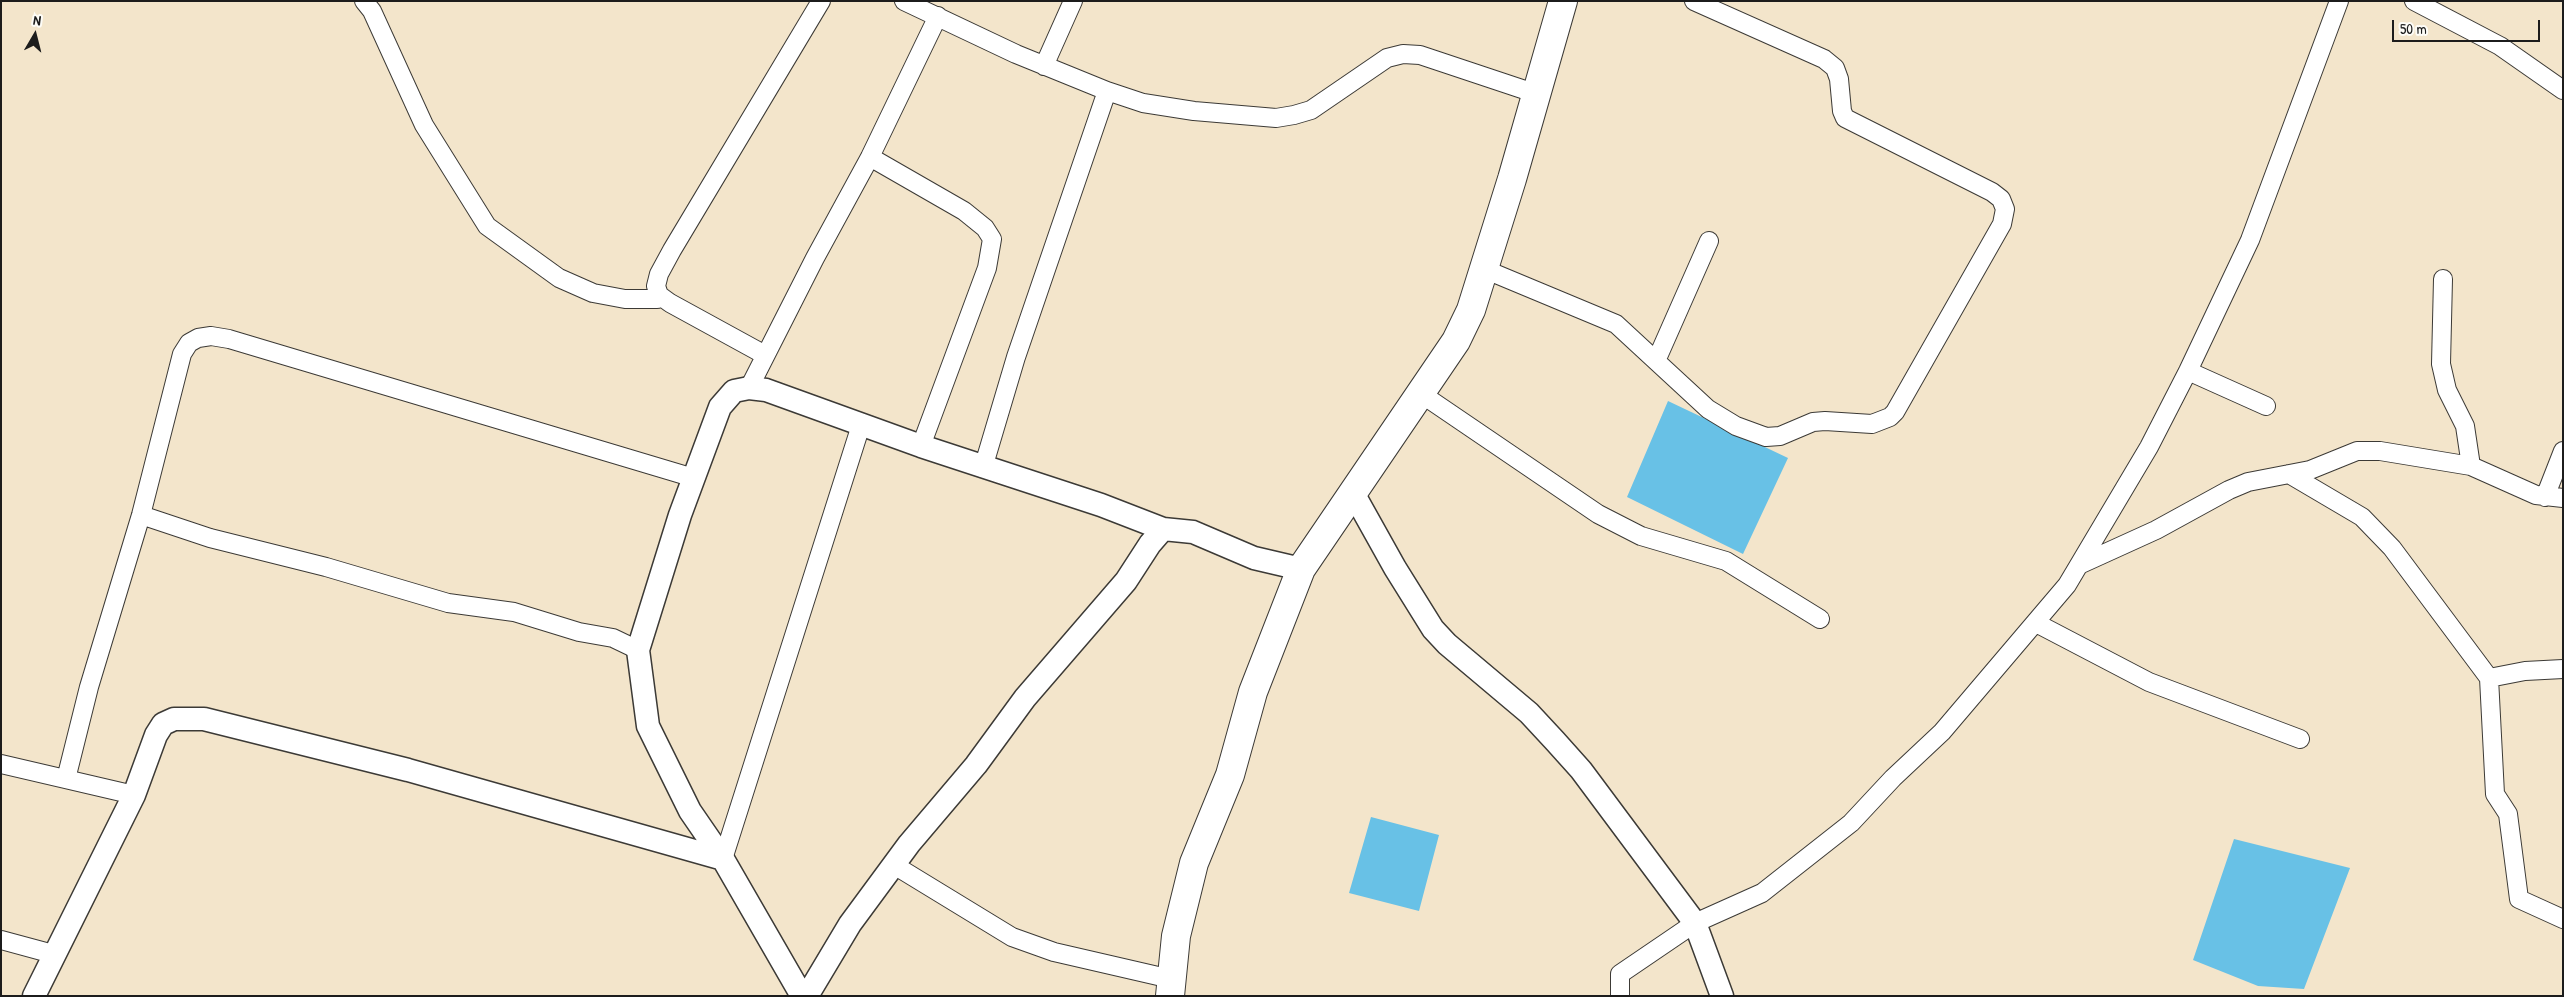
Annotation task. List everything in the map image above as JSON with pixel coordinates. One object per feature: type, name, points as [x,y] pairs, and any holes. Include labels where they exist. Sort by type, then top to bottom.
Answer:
[{"type":"main road","points":[[1170,988],[1176,936],[1194,863],[1230,775],[1253,692],[1301,570],[1352,491],[1456,341],[1471,310],[1537,94],[1563,1]]},
{"type":"street","points":[[364,1],[372,11],[424,125],[487,226],[559,278],[593,293],[625,299],[657,299],[659,295]]},
{"type":"street","points":[[766,355],[659,295],[656,286],[659,274],[672,250],[821,1]]},
{"type":"street","points":[[904,1],[929,9],[1044,66],[1143,103],[1232,115],[1276,118],[1311,110],[1387,58],[1403,54],[1420,55],[1537,94]]},
{"type":"street","points":[[1044,66],[1073,1]]},
{"type":"street","points":[[1484,269],[1616,324],[1708,409],[1736,426],[1766,437],[1780,436],[1813,422],[1824,420],[1872,424],[1890,417],[2002,224],[2005,208],[2001,200],[1992,192],[1845,118],[1842,111],[1839,79],[1834,68],[1824,59],[1694,1]]},
{"type":"street","points":[[1620,996],[1620,974],[1695,923],[1762,893],[1851,824],[1893,778],[1942,732],[2067,585],[2149,447],[2188,371],[2250,240],[2339,1]]},
{"type":"street","points":[[2414,1],[2500,46],[2563,90]]},
{"type":"street","points":[[749,388],[815,258],[870,157],[929,9]]},
{"type":"street","points":[[982,468],[1016,357],[1107,91]]},
{"type":"street","points":[[870,157],[964,211],[985,228],[992,239],[987,268],[921,446]]},
{"type":"street","points":[[1656,361],[1709,242]]},
{"type":"street","points":[[2443,279],[2442,371],[2447,390],[2465,426],[2472,466]]},
{"type":"street","points":[[66,779],[89,687],[141,515],[182,354],[188,343],[198,338],[211,336],[694,478]]},
{"type":"street","points":[[2188,371],[2266,406]]},
{"type":"street","points":[[802,996],[723,859],[690,811],[648,726],[638,650],[694,478],[720,407],[734,391],[749,388],[766,390],[982,468],[1101,506],[1163,529],[1193,532],[1254,558],[1301,570]]},
{"type":"street","points":[[1420,393],[1598,514],[1641,536],[1726,561],[1820,619]]},
{"type":"street","points":[[723,859],[861,425]]},
{"type":"street","points":[[2079,566],[2156,530],[2229,490],[2248,482],[2310,470],[2356,451],[2370,450],[2472,466],[2554,498],[2563,450]]},
{"type":"street","points":[[2289,474],[2362,518],[2392,548],[2489,678],[2495,794],[2508,814],[2519,899],[2563,920]]},
{"type":"street","points":[[1352,491],[1395,568],[1433,628],[1447,644],[1529,713],[1562,748],[1695,923],[1722,996]]},
{"type":"street","points":[[141,515],[210,538],[326,567],[448,602],[514,612],[579,632],[613,638],[638,650]]},
{"type":"street","points":[[808,996],[850,924],[894,865],[976,765],[1025,698],[1126,582],[1150,544],[1163,529]]},
{"type":"street","points":[[2036,623],[2149,682],[2300,739]]},
{"type":"street","points":[[2489,678],[2525,671],[2563,669]]},
{"type":"street","points":[[34,996],[53,954],[134,795],[156,735],[164,724],[174,719],[204,719],[445,780],[723,859]]},
{"type":"street","points":[[1,764],[134,795]]},
{"type":"street","points":[[894,865],[1012,937],[1170,988]]},
{"type":"street","points":[[1,940],[53,954]]},
{"type":"water","points":[[1668,401],[1788,458],[1743,554],[1627,497]]},
{"type":"water","points":[[1371,817],[1439,835],[1419,911],[1349,893]]},
{"type":"water","points":[[2234,839],[2350,868],[2304,989],[2258,986],[2193,960]]}]
